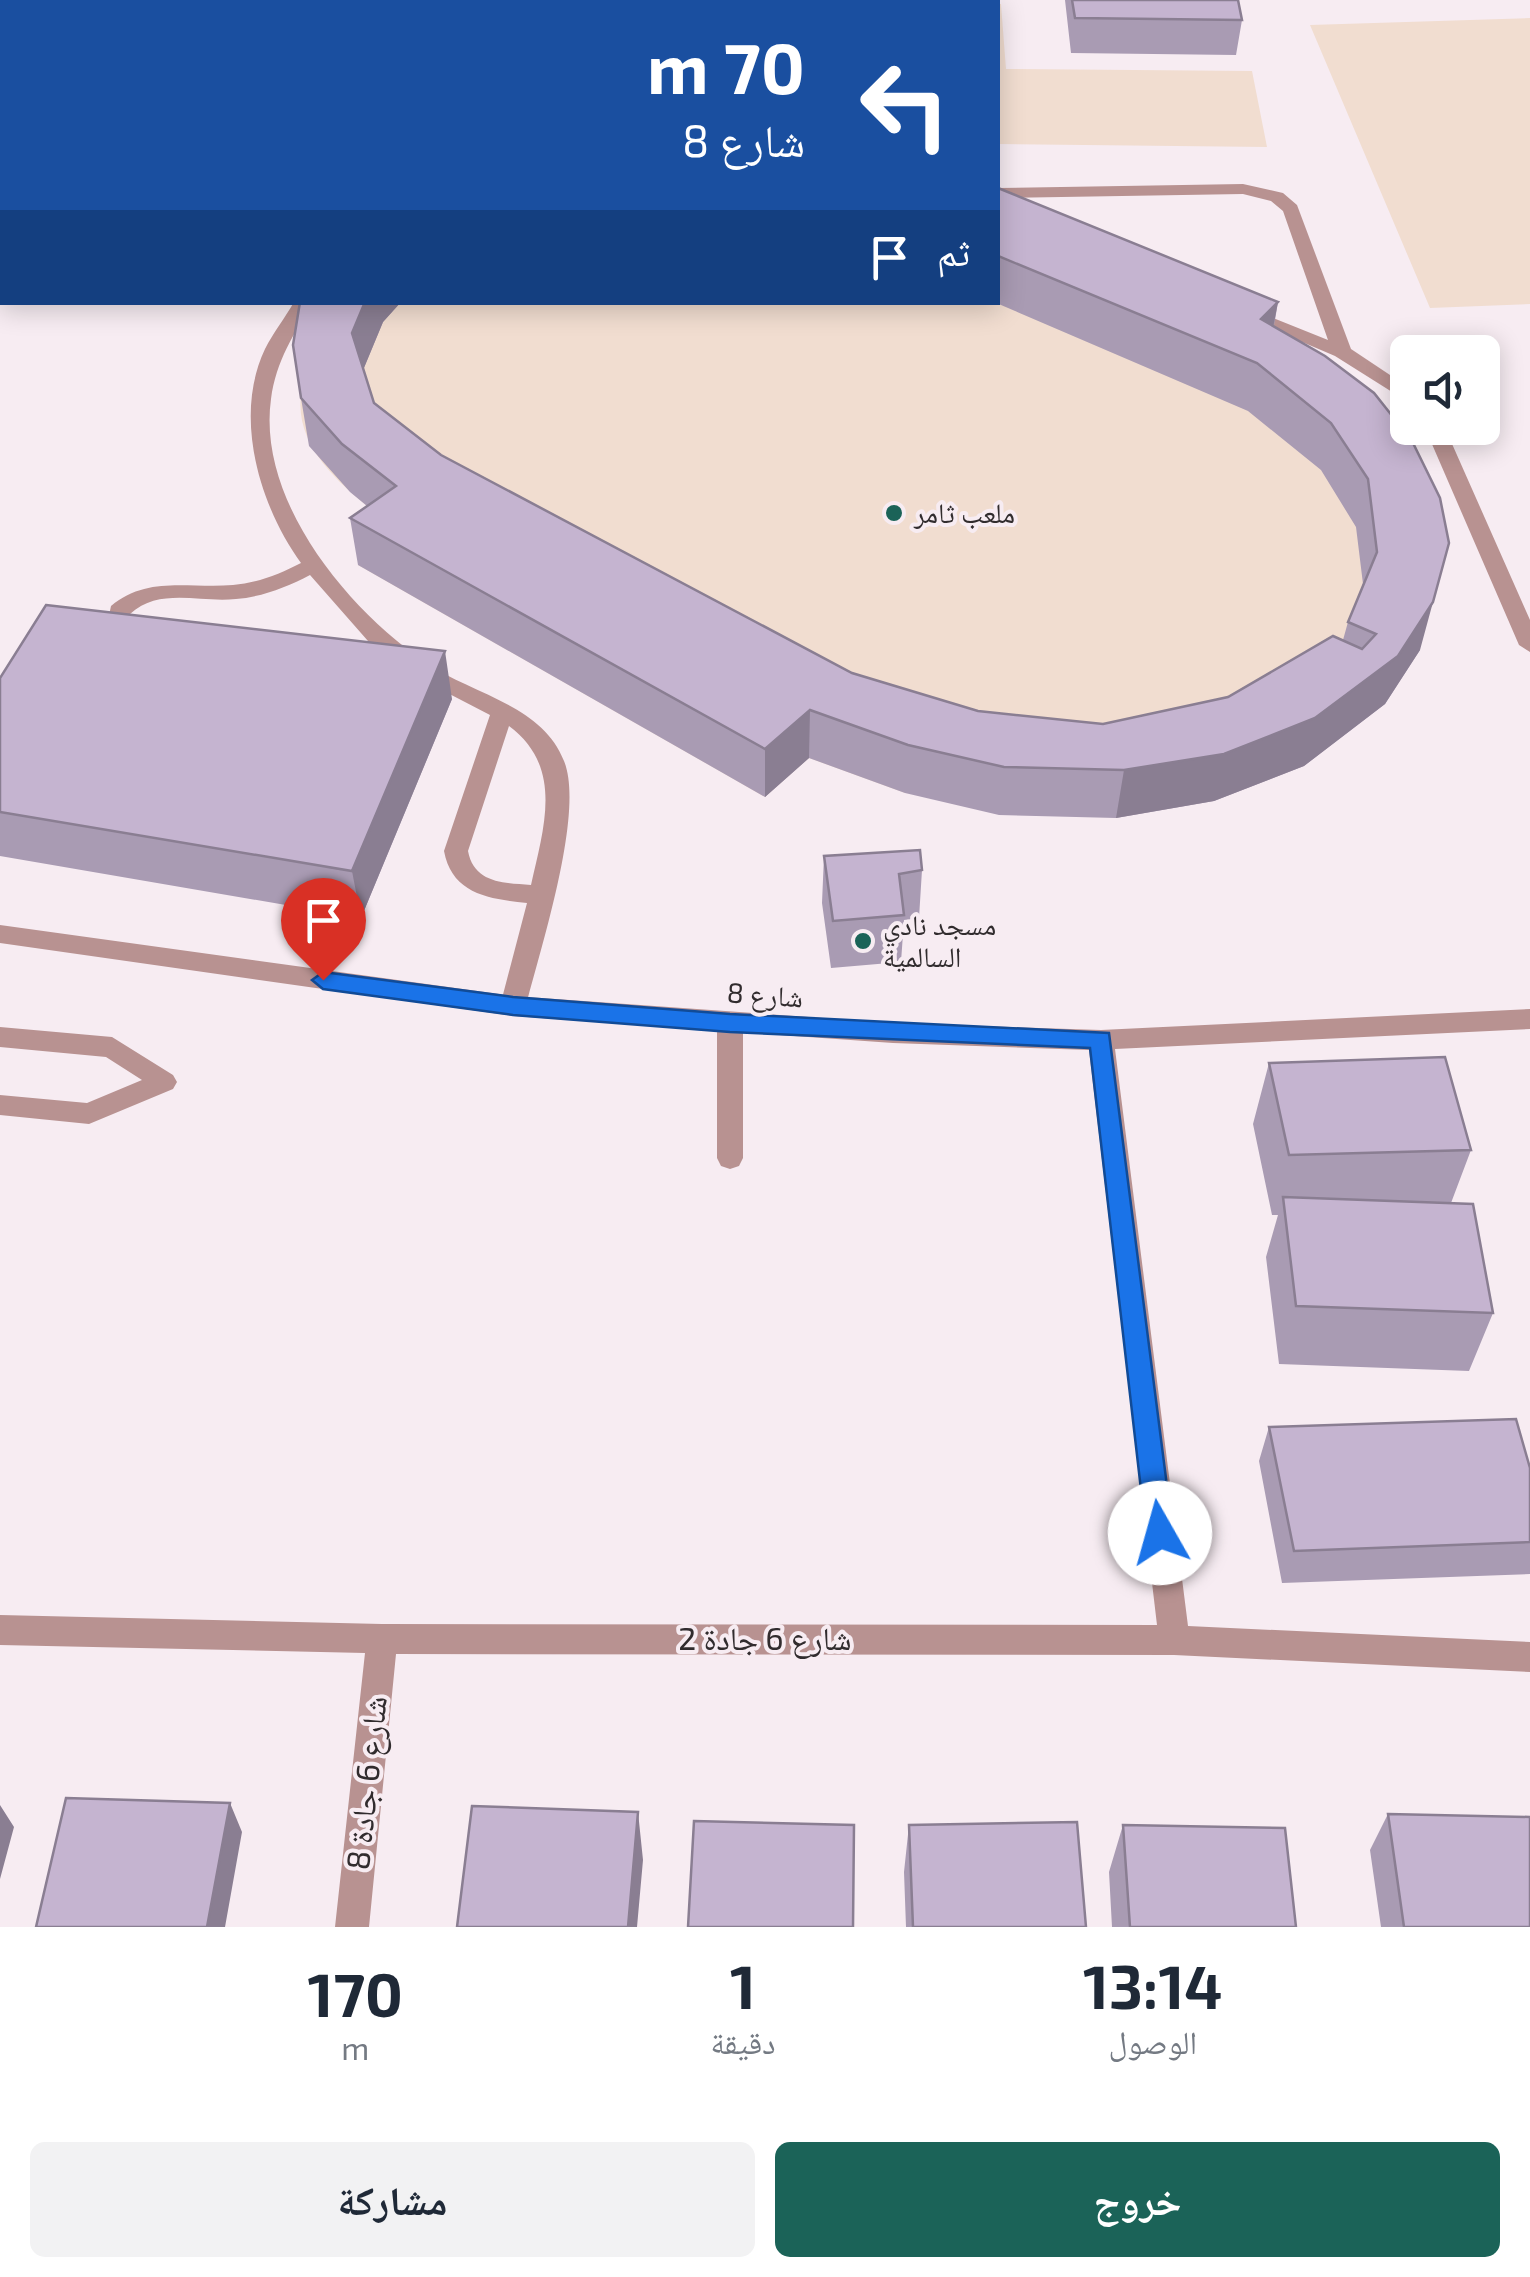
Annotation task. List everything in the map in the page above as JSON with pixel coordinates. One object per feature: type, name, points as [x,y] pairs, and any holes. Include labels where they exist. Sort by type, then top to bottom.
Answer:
[{"type":"street","points":[[1000,194],[1242,189],[1277,196],[1291,209],[1342,352]]},
{"type":"street","points":[[1220,304],[1342,352],[1390,384]]},
{"type":"street","points":[[302,305],[266,364],[258,412],[276,500],[312,566],[332,594],[387,647],[434,678],[502,712],[539,740],[559,777],[560,798],[513,1006]]},
{"type":"street","points":[[1442,445],[1530,645]]},
{"type":"street","points":[[163,641],[129,635],[118,625],[118,612],[130,599],[148,592],[242,592],[279,582],[312,566]]},
{"type":"street","points":[[355,650],[387,647]]},
{"type":"street","points":[[502,712],[456,851],[457,865],[476,885],[538,895]]},
{"type":"street","name":"شارع 8","points":[[0,934],[513,1006],[730,1023],[1101,1040],[1530,1019]]},
{"type":"street","points":[[730,1023],[730,1158]]},
{"type":"street","points":[[0,1037],[112,1047],[164,1082],[89,1114],[0,1104]]},
{"type":"street","points":[[1101,1040],[1174,1640]]},
{"type":"street","name":"شارع 6 جادة 2","points":[[0,1630],[382,1638],[1174,1640],[1530,1656]]},
{"type":"street","name":"شارع 6 جادة 8","points":[[352,1927],[382,1638]]},
{"type":"shaded area","points":[[1000,4],[1006,69],[1252,71],[1267,147],[1000,144]]},
{"type":"shaded area","points":[[1530,18],[1530,304],[1430,308],[1310,25]]},
{"type":"shaded area","name":"ملعب ثامر","points":[[1000,303],[1315,404],[1420,650],[905,793],[809,758],[765,797],[358,565],[402,533],[331,473],[306,434],[301,412],[302,389],[333,305]]},
{"type":"building","points":[[1072,0],[1238,0],[1242,20],[1075,18]]},
{"type":"building","points":[[1000,189],[1278,302],[1261,319],[1325,356],[1374,393],[1390,413],[1390,445],[1414,445],[1440,498],[1449,543],[1433,602],[1398,656],[1315,718],[1224,754],[1124,770],[1004,767],[908,745],[810,710],[765,749],[350,518],[396,486],[342,444],[301,398],[293,345],[300,305],[364,305],[352,333],[374,403],[441,455],[852,673],[978,711],[1103,724],[1228,697],[1333,636],[1362,649],[1376,634],[1348,622],[1377,552],[1368,479],[1331,423],[1257,363],[1000,257]]},
{"type":"building","points":[[46,605],[445,651],[352,871],[0,812],[0,678]]},
{"type":"building","points":[[920,850],[922,870],[899,874],[904,915],[833,921],[824,856]]},
{"type":"building","points":[[1445,1057],[1471,1150],[1289,1155],[1269,1063]]},
{"type":"building","points":[[1283,1197],[1473,1204],[1493,1313],[1296,1306]]},
{"type":"building","points":[[1516,1419],[1530,1468],[1530,1542],[1294,1551],[1269,1427]]},
{"type":"building","points":[[66,1798],[230,1803],[207,1927],[36,1927]]},
{"type":"building","points":[[472,1806],[638,1812],[628,1927],[457,1927]]},
{"type":"building","points":[[1388,1814],[1530,1817],[1530,1927],[1404,1927]]},
{"type":"building","points":[[694,1821],[854,1825],[853,1927],[688,1927]]},
{"type":"building","points":[[1077,1822],[1086,1927],[913,1927],[909,1825]]},
{"type":"building","points":[[1123,1825],[1285,1828],[1296,1927],[1130,1927]]},
{"type":"place","name":"ملعب ثامر","points":[[894,513]]},
{"type":"place","name":"مسجد نادي السالمية","points":[[863,941]]},
{"type":"route","points":[[323,980],[513,1006],[730,1023],[893,1034],[1101,1040],[1120,1172],[1130,1301],[1160,1533]]}]
